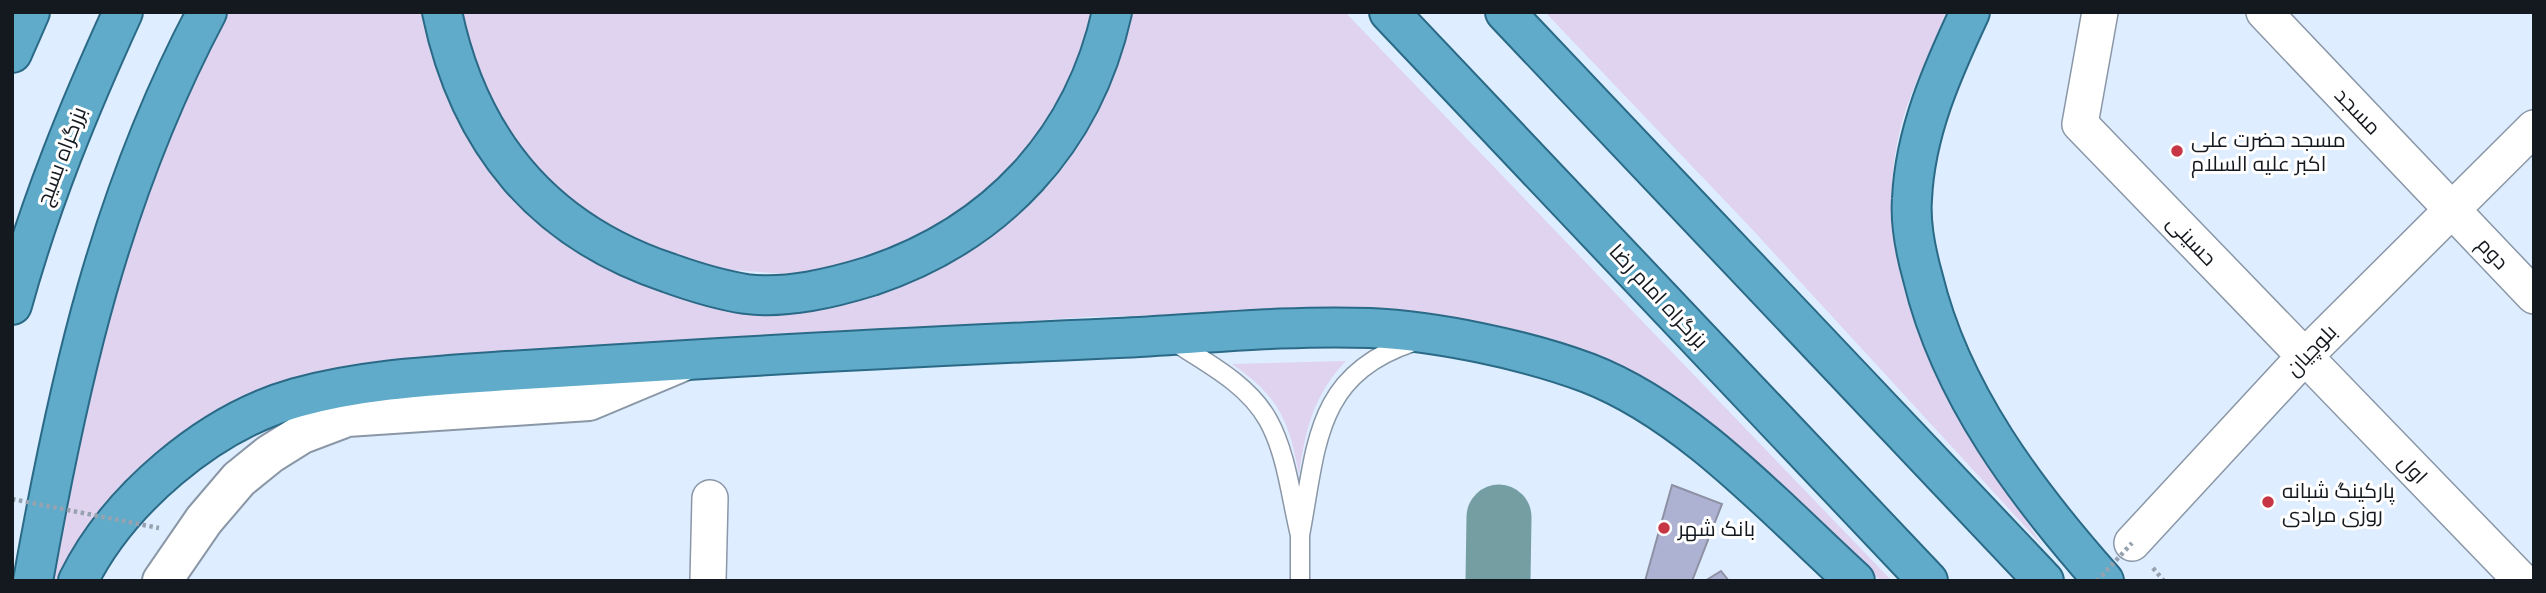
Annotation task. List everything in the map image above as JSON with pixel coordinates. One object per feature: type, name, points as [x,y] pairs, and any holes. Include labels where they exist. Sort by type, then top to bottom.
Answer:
[{"type":"highway","points":[[12,53],[30,12]]},
{"type":"highway","name":"بزرگراه بسیج","points":[[12,305],[32,232],[75,116],[123,12]]},
{"type":"highway","points":[[33,581],[62,424],[86,321],[107,250],[130,182],[188,50],[208,12]]},
{"type":"highway","points":[[442,12],[465,92],[488,135],[520,179],[591,240],[636,262],[690,280],[747,294],[806,292],[851,282],[931,252],[984,220],[1027,181],[1061,135],[1105,46],[1112,12]]},
{"type":"highway","name":"بزرگراه امام رضا","points":[[1389,12],[1928,581]]},
{"type":"highway","points":[[1505,12],[2044,581]]},
{"type":"highway","points":[[1970,12],[1930,104],[1917,155],[1911,201],[1916,249],[1929,304],[1953,368],[2019,476],[2063,534],[2104,581]]},
{"type":"highway","points":[[78,581],[89,558],[135,501],[194,449],[234,422],[293,399],[353,386],[437,376],[686,360],[1373,328],[1541,359],[1590,374],[1645,402],[1719,457],[1855,581]]},
{"type":"main road","points":[[162,581],[204,520],[239,479],[270,454],[302,434],[348,417],[589,401],[686,360]]},
{"type":"street","name":"حسینی","points":[[2100,12],[2080,124],[2304,357]]},
{"type":"street","name":"مسجد","points":[[2264,12],[2452,210]]},
{"type":"street","name":"بلوچیان","points":[[2132,543],[2304,357],[2534,128]]},
{"type":"street","name":"دوم","points":[[2452,210],[2534,296]]},
{"type":"street","name":"اول","points":[[2304,357],[2522,581]]},
{"type":"street","points":[[708,581],[710,498]]},
{"type":"lane","points":[[1164,336],[1243,390],[1268,420],[1276,438],[1300,535]]},
{"type":"lane","points":[[1300,581],[1300,535],[1321,426],[1330,407],[1363,365],[1381,353],[1431,337]]},
{"type":"path","points":[[12,499],[159,528]]},
{"type":"path","points":[[2097,581],[2132,543]]},
{"type":"shaded area","points":[[223,12],[423,12],[432,48],[530,211],[786,301],[811,307],[840,305],[869,298],[923,277],[1000,230],[1032,202],[1060,171],[1084,137],[1103,99],[1118,57],[1128,12],[1345,12],[1892,581],[1881,581],[1829,533],[1600,358],[1557,342],[1494,327],[1369,310],[1088,317],[376,364],[127,482],[87,527],[61,581],[49,581],[86,398],[143,186]]},
{"type":"shaded area","points":[[457,12],[1096,12],[1055,111],[1005,181],[923,236],[848,264],[787,274],[704,268],[634,243],[550,187],[516,145],[485,93]]},
{"type":"shaded area","points":[[1545,12],[1946,12],[1910,97],[1901,126],[1892,185],[1894,241],[1906,296],[1926,349],[1951,401],[2043,546],[1750,227]]},
{"type":"shaded area","points":[[1346,361],[1326,386],[1313,414],[1304,443],[1299,475],[1291,439],[1279,410],[1260,387],[1232,364]]},
{"type":"building","points":[[1672,485],[1722,504],[1692,581],[1645,581]]},
{"type":"building","points":[[1721,571],[1729,581],[1705,581]]},
{"type":"waterway","points":[[1498,581],[1499,517]]},
{"type":"place","name":"مسجد حضرت علی اکبر علیه السلام","points":[[2177,151]]},
{"type":"place","name":"پارکینگ شبانه روزی مرادی","points":[[2268,502]]},
{"type":"place","name":"بانک شهر","points":[[1664,528]]}]
